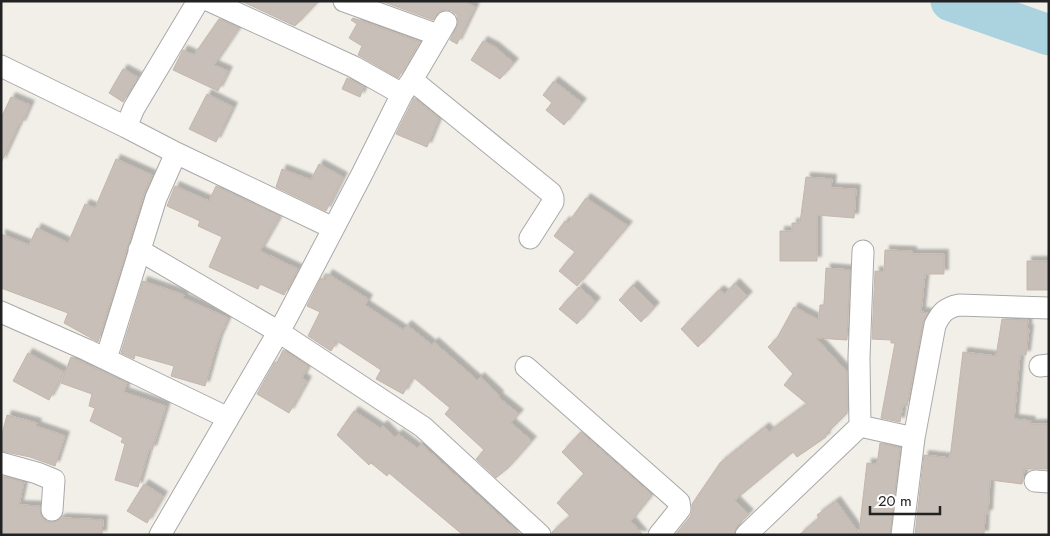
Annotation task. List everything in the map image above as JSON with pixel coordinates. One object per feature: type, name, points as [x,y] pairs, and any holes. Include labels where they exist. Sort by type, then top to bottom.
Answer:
[{"type":"street","points":[[126,127],[134,108],[198,1]]},
{"type":"street","points":[[210,1],[354,66],[407,87],[551,193],[553,202],[530,238]]},
{"type":"street","points":[[160,535],[279,332],[407,87],[442,29],[344,1]]},
{"type":"street","points":[[1,66],[333,228]]},
{"type":"street","points":[[106,359],[156,198],[176,153]]},
{"type":"street","points":[[139,250],[279,332],[423,427],[540,535]]},
{"type":"street","points":[[746,535],[860,426],[858,358],[863,251]]},
{"type":"street","points":[[902,535],[914,438],[935,325],[940,316],[947,308],[959,305],[1049,308]]},
{"type":"street","points":[[1,312],[106,359],[228,418]]},
{"type":"street","points":[[526,367],[679,502],[680,509],[659,535]]},
{"type":"street","points":[[860,426],[914,438]]},
{"type":"street","points":[[1,463],[54,480],[52,510]]},
{"type":"building","points":[[241,1],[319,1],[295,26]]},
{"type":"building","points":[[381,1],[463,1],[475,7],[457,44],[450,40],[458,23],[457,15],[452,11],[440,11],[433,20]]},
{"type":"building","points":[[353,18],[420,42],[398,78],[358,55],[362,46],[349,38],[357,24],[351,20]]},
{"type":"building","points":[[219,19],[239,28],[214,65],[228,71],[218,91],[173,70],[183,50],[194,55]]},
{"type":"building","points":[[483,41],[495,47],[514,63],[500,79],[471,60]]},
{"type":"building","points":[[123,69],[138,77],[123,102],[109,93]]},
{"type":"building","points":[[347,78],[364,87],[360,97],[342,89]]},
{"type":"building","points":[[554,81],[582,103],[564,125],[546,110],[552,103],[543,95]]},
{"type":"building","points":[[207,94],[233,107],[216,142],[189,129]]},
{"type":"building","points":[[11,97],[30,105],[1,163],[1,118]]},
{"type":"building","points":[[414,98],[439,118],[427,147],[396,134]]},
{"type":"building","points":[[116,159],[152,175],[144,194],[98,342],[64,323],[68,313],[1,288],[1,234],[29,245],[37,228],[68,243],[85,204],[95,208]]},
{"type":"building","points":[[319,164],[343,177],[326,211],[276,187],[282,169],[311,180]]},
{"type":"building","points":[[806,177],[832,179],[831,188],[856,189],[854,218],[817,215],[817,261],[780,261],[780,231],[792,231],[792,223],[800,223]]},
{"type":"building","points":[[175,186],[209,201],[216,186],[280,216],[260,251],[298,269],[284,295],[260,284],[258,289],[209,267],[222,237],[198,226],[200,221],[167,206]]},
{"type":"building","points":[[586,198],[628,226],[577,286],[559,271],[575,252],[554,236],[565,221],[568,223]]},
{"type":"building","points":[[885,250],[912,251],[912,254],[944,254],[944,274],[925,274],[921,312],[928,313],[923,323],[907,406],[903,405],[900,422],[881,418],[895,343],[891,343],[891,340],[872,339],[875,271],[884,272]]},
{"type":"building","points":[[1027,261],[1049,261],[1049,290],[1027,290]]},
{"type":"building","points":[[826,268],[850,270],[847,340],[816,338],[847,372],[847,413],[825,435],[826,437],[797,457],[793,452],[735,500],[749,514],[737,526],[734,535],[675,535],[690,517],[692,504],[720,463],[765,427],[769,432],[807,404],[784,385],[793,374],[768,347],[777,338],[794,307],[819,320],[820,305],[824,305]]},
{"type":"building","points":[[328,274],[368,299],[365,305],[403,330],[407,325],[432,345],[434,342],[477,380],[480,377],[499,395],[498,397],[519,414],[511,423],[532,441],[508,468],[496,478],[476,459],[484,450],[445,414],[450,408],[413,377],[403,394],[376,379],[381,370],[337,341],[331,351],[308,336],[320,312],[307,306],[321,278],[325,280]]},
{"type":"building","points":[[143,281],[184,295],[183,298],[228,318],[218,340],[205,386],[171,376],[174,366],[135,355],[134,359],[121,353]]},
{"type":"building","points":[[735,283],[748,296],[698,347],[681,329],[719,290],[725,294]]},
{"type":"building","points":[[633,285],[655,307],[641,322],[619,300]]},
{"type":"building","points":[[579,287],[596,302],[577,324],[559,309]]},
{"type":"building","points":[[1002,319],[1028,320],[1027,329],[1029,329],[1026,355],[1020,355],[1014,419],[1031,421],[1030,424],[1049,424],[1049,469],[1024,469],[1022,484],[990,480],[988,514],[985,514],[984,535],[915,535],[924,455],[950,458],[963,352],[996,356]]},
{"type":"building","points":[[283,350],[308,366],[302,378],[307,381],[289,413],[257,394]]},
{"type":"building","points":[[28,353],[64,372],[49,400],[13,381]]},
{"type":"building","points":[[71,357],[127,383],[124,392],[166,406],[152,450],[149,449],[138,487],[115,480],[125,444],[121,442],[123,438],[90,421],[95,408],[89,406],[92,394],[61,383]]},
{"type":"building","points":[[354,411],[380,428],[383,425],[395,437],[398,434],[417,448],[421,444],[521,535],[463,535],[389,473],[387,476],[371,463],[369,465],[337,435]]},
{"type":"building","points":[[7,415],[37,423],[36,426],[65,436],[55,466],[30,457],[1,451],[1,438]]},
{"type":"building","points":[[581,432],[652,495],[631,521],[643,535],[552,535],[552,532],[570,516],[557,503],[584,474],[562,452]]},
{"type":"building","points":[[880,443],[900,448],[890,535],[799,535],[819,518],[817,515],[836,501],[859,533],[867,463],[877,464]]},
{"type":"building","points":[[1,476],[24,482],[19,505],[40,506],[41,515],[45,521],[52,522],[62,518],[103,520],[102,535],[1,535]]},
{"type":"building","points":[[144,484],[163,496],[147,523],[127,511]]},
{"type":"waterway","points":[[951,1],[1049,35]]}]
